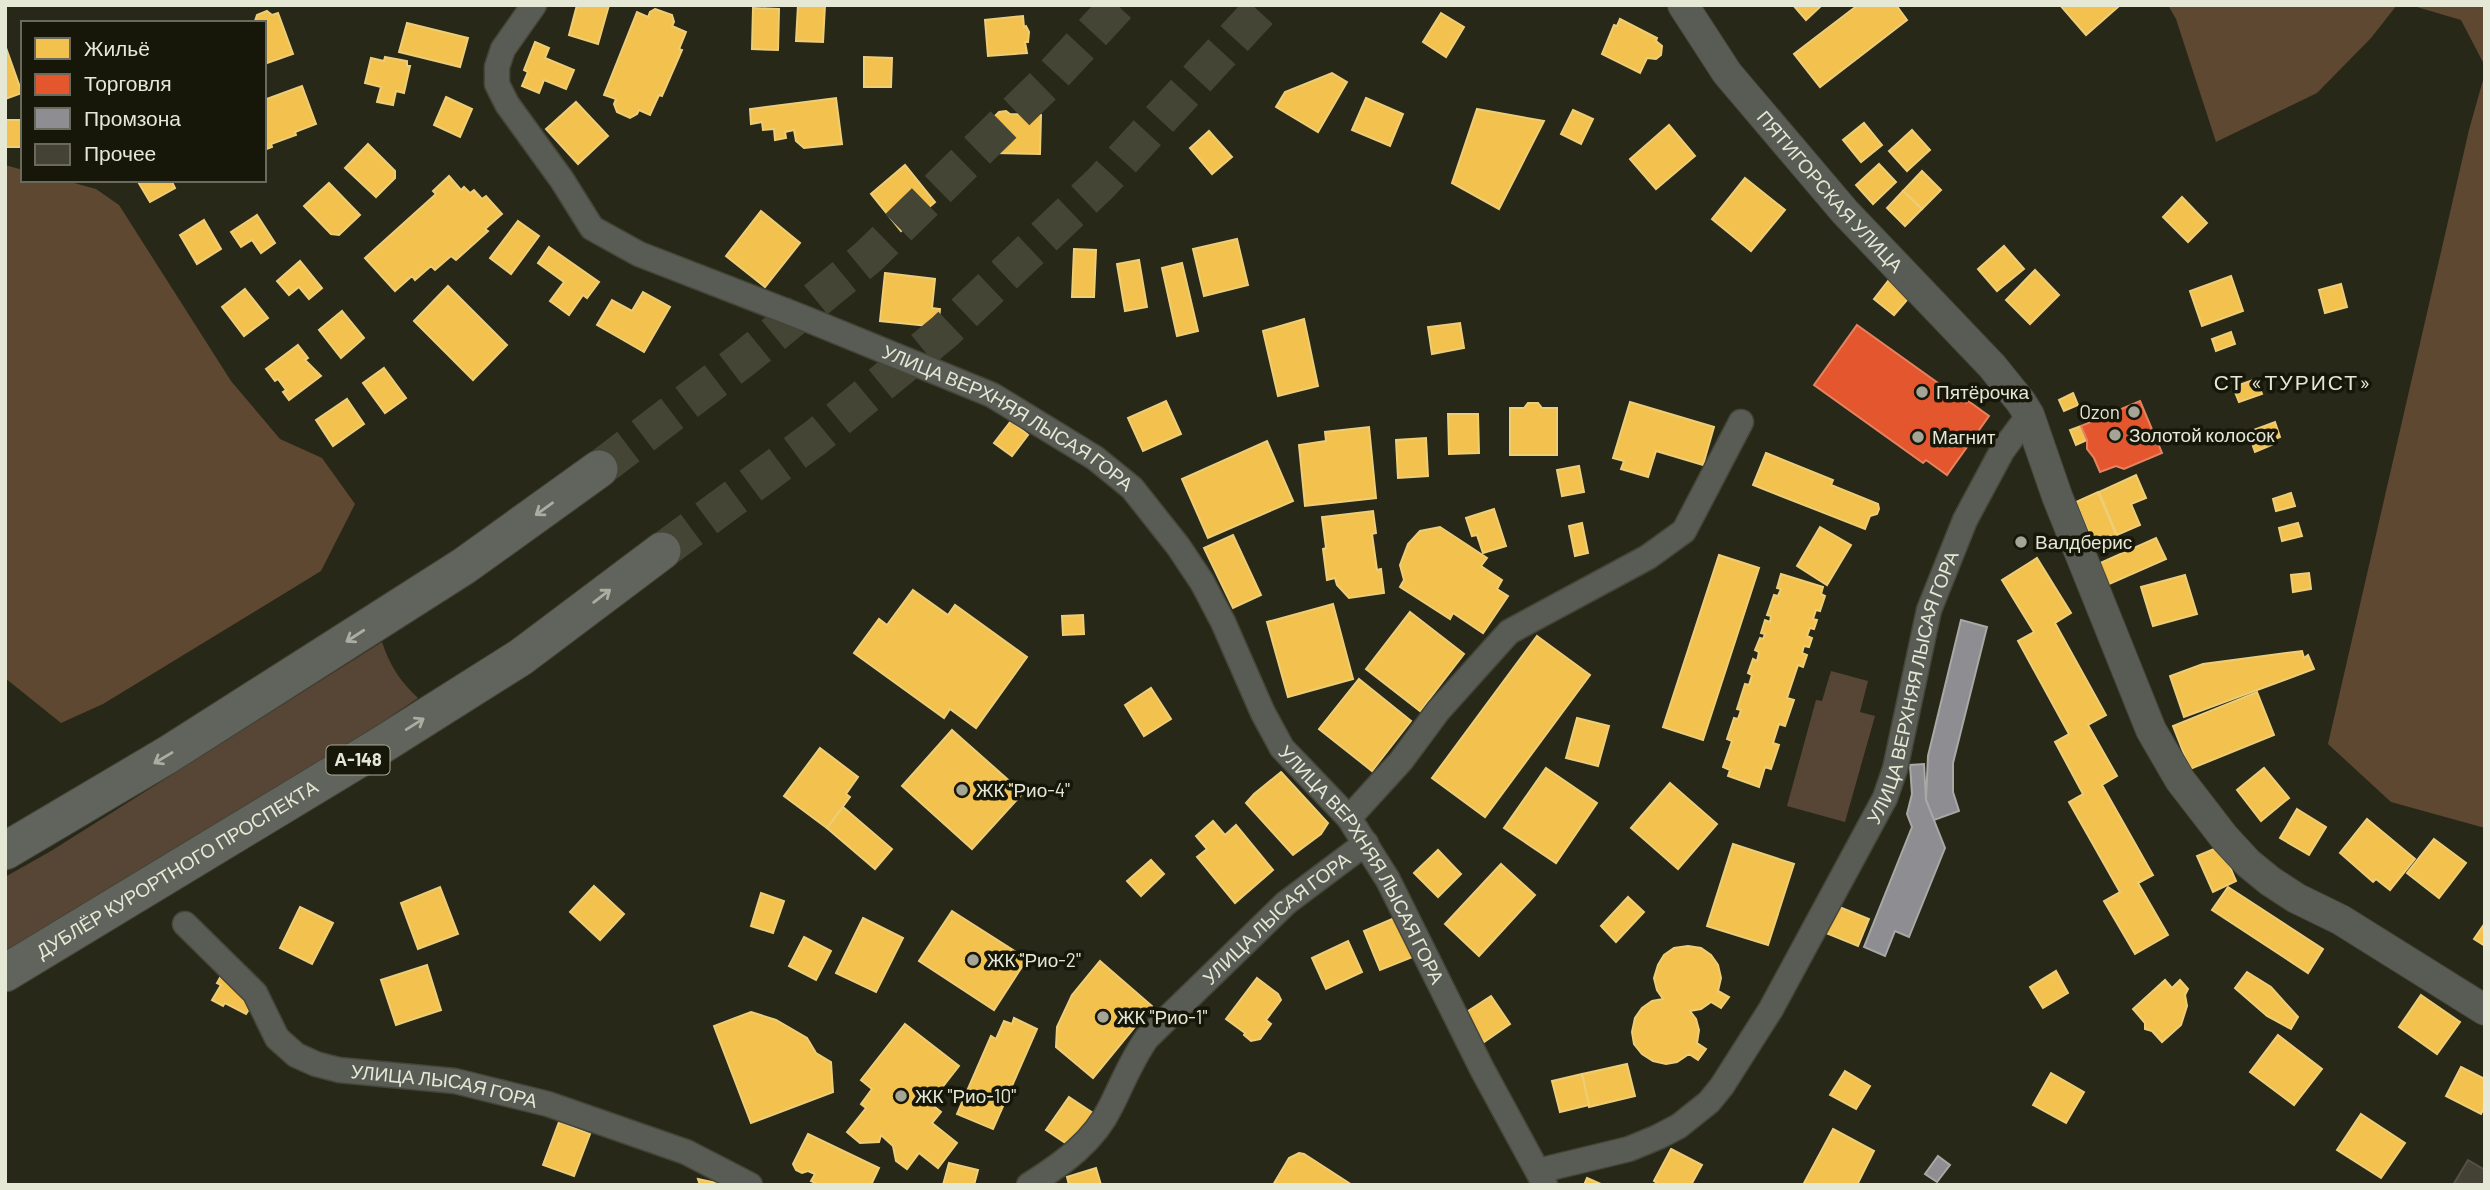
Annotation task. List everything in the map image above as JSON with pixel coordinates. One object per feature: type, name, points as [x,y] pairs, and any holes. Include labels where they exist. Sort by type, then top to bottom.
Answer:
[{"type":"main road","points":[[5,851],[169,754],[464,566],[599,469]]},
{"type":"main road","name":"ДУБЛЁР КУРОРТНОГО ПРОСПЕКТА","points":[[5,973],[380,746],[521,657],[662,551]]},
{"type":"street","name":"УЛИЦА ВЕРХНЯЯ ЛЫСАЯ ГОРА","points":[[534,5],[503,49],[496,67],[497,84],[507,104],[562,180],[592,228],[639,254],[992,395],[1095,458],[1132,488],[1178,546],[1202,582],[1282,748],[1349,818],[1388,880],[1482,1069],[1542,1178],[1658,1137],[1695,1114],[1721,1086],[1771,1009],[1885,798],[1895,769],[1929,610],[1970,509],[2002,452],[2029,415]]},
{"type":"street","name":"ПЯТИГОРСКАЯ УЛИЦА","points":[[1684,5],[1727,73],[1845,212],[1992,366],[2029,415]]},
{"type":"street","points":[[2029,415],[2057,496],[2151,730],[2180,780],[2224,837],[2248,863],[2270,881],[2296,898],[2341,920],[2485,1010]]},
{"type":"street","points":[[1349,818],[1401,761],[1446,701],[1510,632],[1648,557],[1684,531],[1741,422]]},
{"type":"street","name":"УЛИЦА ЛЫСАЯ ГОРА","points":[[1029,1185],[1054,1169],[1088,1140],[1111,1108],[1135,1055],[1147,1038],[1286,903],[1366,843]]},
{"type":"street","name":"УЛИЦА ЛЫСАЯ ГОРА","points":[[185,924],[255,993],[277,1038],[296,1055],[339,1070],[455,1081],[548,1104],[686,1153],[750,1185]]},
{"type":"shaded area","points":[[2168,5],[2397,5],[2371,38],[2317,93],[2216,142],[2176,19]]},
{"type":"shaded area","points":[[2410,5],[2485,5],[2485,66],[2461,20]]},
{"type":"shaded area","points":[[2485,73],[2485,828],[2391,802],[2328,744],[2469,130]]},
{"type":"shaded area","points":[[5,165],[21,169],[21,182],[70,182],[96,189],[119,205],[231,381],[280,439],[322,458],[355,504],[321,571],[103,704],[61,723],[5,678]]},
{"type":"shaded area","points":[[382,642],[396,673],[418,698],[317,766],[5,954],[5,877],[51,851]]},
{"type":"shaded area","points":[[1831,671],[1868,681],[1860,712],[1875,716],[1845,822],[1787,806],[1816,700],[1822,701]]},
{"type":"building: Жильё","points":[[577,5],[609,5],[598,44],[569,35]]},
{"type":"building: Жильё","points":[[798,5],[825,5],[823,42],[796,41]]},
{"type":"building: Жильё","points":[[1793,5],[1822,5],[1806,20]]},
{"type":"building: Жильё","points":[[1858,5],[1896,5],[1907,20],[1820,87],[1794,54]]},
{"type":"building: Жильё","points":[[2060,5],[2119,5],[2119,6],[2086,35]]},
{"type":"building: Жильё","points":[[753,8],[779,9],[778,50],[752,49]]},
{"type":"building: Жильё","points":[[655,9],[672,15],[672,26],[686,32],[679,49],[682,50],[662,96],[659,95],[650,115],[639,110],[630,118],[617,112],[614,104],[616,99],[604,95],[637,12],[648,17]]},
{"type":"building: Жильё","points":[[267,11],[272,15],[278,13],[293,54],[266,63],[266,21],[255,21],[257,15]]},
{"type":"building: Жильё","points":[[1441,13],[1464,27],[1446,57],[1423,42]]},
{"type":"building: Жильё","points":[[1023,16],[1024,27],[1026,26],[1029,32],[1028,42],[1025,42],[1027,53],[988,56],[985,20]]},
{"type":"building: Жильё","points":[[1620,19],[1657,38],[1656,41],[1662,46],[1661,55],[1656,59],[1647,58],[1640,73],[1602,54],[1614,25],[1617,26]]},
{"type":"building: Жильё","points":[[407,23],[468,38],[460,67],[399,52]]},
{"type":"building: Жильё","points":[[535,42],[549,48],[545,58],[574,70],[566,89],[544,80],[539,93],[522,86],[528,72],[524,70]]},
{"type":"building: Жильё","points":[[5,45],[21,93],[5,99]]},
{"type":"building: Жильё","points":[[385,57],[407,61],[407,66],[410,66],[404,93],[396,91],[393,105],[377,102],[381,87],[365,83],[371,58],[384,61]]},
{"type":"building: Жильё","points":[[864,57],[892,58],[891,87],[864,87]]},
{"type":"building: Жильё","points":[[1332,73],[1347,82],[1318,132],[1276,107],[1285,92]]},
{"type":"building: Жильё","points":[[302,86],[316,124],[271,144],[272,147],[266,149],[266,99]]},
{"type":"building: Жильё","points":[[446,97],[472,109],[460,137],[434,125]]},
{"type":"building: Жильё","points":[[836,98],[842,144],[804,148],[796,141],[794,130],[785,132],[786,138],[775,140],[774,129],[763,130],[762,122],[751,124],[750,109]]},
{"type":"building: Жильё","points":[[1366,98],[1403,114],[1390,146],[1352,130]]},
{"type":"building: Жильё","points":[[576,102],[608,136],[578,164],[546,129]]},
{"type":"building: Жильё","points":[[1477,109],[1544,121],[1499,209],[1452,183]]},
{"type":"building: Жильё","points":[[1573,110],[1593,119],[1581,144],[1561,134]]},
{"type":"building: Жильё","points":[[1006,111],[1010,114],[1041,115],[1040,154],[996,153],[997,127],[993,123],[994,117],[999,112]]},
{"type":"building: Жильё","points":[[5,120],[21,120],[21,147],[5,147]]},
{"type":"building: Жильё","points":[[1864,123],[1882,145],[1861,162],[1843,140]]},
{"type":"building: Жильё","points":[[1669,125],[1695,156],[1656,189],[1630,159]]},
{"type":"building: Жильё","points":[[1912,130],[1930,150],[1907,171],[1889,151]]},
{"type":"building: Жильё","points":[[1209,131],[1232,157],[1212,174],[1190,148]]},
{"type":"building: Жильё","points":[[368,144],[395,171],[395,178],[376,197],[345,168]]},
{"type":"building: Жильё","points":[[1879,164],[1896,182],[1873,204],[1856,185]]},
{"type":"building: Жильё","points":[[905,165],[935,202],[901,231],[871,194]]},
{"type":"building: Жильё","points":[[1922,171],[1941,190],[1922,209],[1903,191]]},
{"type":"building: Жильё","points":[[449,176],[461,190],[464,187],[470,193],[474,190],[482,199],[486,196],[502,214],[485,229],[488,231],[456,260],[451,256],[435,270],[431,266],[415,280],[412,276],[395,291],[365,258],[436,194],[433,191]]},
{"type":"building: Жильё","points":[[1745,178],[1785,210],[1751,251],[1712,219]]},
{"type":"building: Жильё","points":[[138,182],[172,182],[175,188],[150,202]]},
{"type":"building: Жильё","points":[[329,183],[360,215],[339,235],[331,234],[304,206]]},
{"type":"building: Жильё","points":[[1903,191],[1922,209],[1905,226],[1887,208]]},
{"type":"building: Жильё","points":[[2182,197],[2207,223],[2188,242],[2163,217]]},
{"type":"building: Жильё","points":[[761,211],[800,243],[765,287],[726,256]]},
{"type":"building: Жильё","points":[[257,215],[275,243],[261,253],[252,240],[241,247],[231,232]]},
{"type":"building: Жильё","points":[[204,220],[221,249],[197,264],[180,235]]},
{"type":"building: Жильё","points":[[518,221],[539,236],[511,274],[490,258]]},
{"type":"building: Жильё","points":[[1237,239],[1248,285],[1204,296],[1193,249]]},
{"type":"building: Жильё","points":[[2004,246],[2024,269],[1997,291],[1978,269]]},
{"type":"building: Жильё","points":[[549,247],[599,282],[587,298],[583,295],[569,315],[550,301],[564,282],[538,263]]},
{"type":"building: Жильё","points":[[1074,249],[1096,250],[1094,297],[1072,297]]},
{"type":"building: Жильё","points":[[1139,260],[1147,307],[1125,311],[1117,264]]},
{"type":"building: Жильё","points":[[300,261],[322,288],[309,299],[299,287],[289,295],[277,281]]},
{"type":"building: Жильё","points":[[1182,263],[1198,331],[1177,336],[1162,268]]},
{"type":"building: Жильё","points":[[2035,270],[2059,295],[2030,324],[2006,300]]},
{"type":"building: Жильё","points":[[885,273],[935,279],[932,308],[940,309],[938,327],[880,321]]},
{"type":"building: Жильё","points":[[1892,276],[1913,293],[1894,315],[1874,299]]},
{"type":"building: Жильё","points":[[2231,276],[2243,311],[2202,326],[2190,291]]},
{"type":"building: Жильё","points":[[2341,284],[2347,307],[2325,313],[2319,290]]},
{"type":"building: Жильё","points":[[448,286],[507,345],[473,380],[414,321]]},
{"type":"building: Жильё","points":[[245,289],[268,318],[244,336],[222,307]]},
{"type":"building: Жильё","points":[[643,292],[670,307],[644,352],[597,325],[612,300],[632,311]]},
{"type":"building: Жильё","points":[[342,311],[364,338],[341,358],[319,330]]},
{"type":"building: Жильё","points":[[1304,319],[1318,386],[1278,396],[1263,331]]},
{"type":"building: Жильё","points":[[1460,323],[1464,348],[1432,354],[1428,327]]},
{"type":"building: Жильё","points":[[2231,332],[2235,344],[2216,351],[2212,339]]},
{"type":"building: Жильё","points":[[298,345],[308,358],[305,360],[321,376],[289,400],[278,379],[275,381],[266,369]]},
{"type":"building: Жильё","points":[[384,368],[406,398],[385,413],[363,383]]},
{"type":"building: Жильё","points":[[2256,379],[2262,394],[2239,402],[2233,387]]},
{"type":"building: Жильё","points":[[2073,393],[2078,405],[2064,411],[2059,400]]},
{"type":"building: Жильё","points":[[347,399],[364,424],[333,446],[316,420]]},
{"type":"building: Жильё","points":[[1166,401],[1181,434],[1143,451],[1128,418]]},
{"type":"building: Жильё","points":[[1630,402],[1714,427],[1703,465],[1656,451],[1648,477],[1621,469],[1624,461],[1613,458]]},
{"type":"building: Жильё","points":[[1528,403],[1538,403],[1542,408],[1557,408],[1557,455],[1510,455],[1510,408],[1524,408]]},
{"type":"building: Жильё","points":[[1448,414],[1478,414],[1479,453],[1449,454]]},
{"type":"building: Жильё","points":[[1011,421],[1028,435],[1012,456],[994,443]]},
{"type":"building: Жильё","points":[[2275,422],[2280,437],[2273,440],[2274,444],[2255,452],[2248,432]]},
{"type":"building: Жильё","points":[[2081,426],[2087,440],[2076,445],[2070,430]]},
{"type":"building: Жильё","points":[[1369,427],[1376,498],[1305,506],[1299,445],[1326,441],[1325,432]]},
{"type":"building: Жильё","points":[[1426,438],[1428,476],[1398,478],[1396,440]]},
{"type":"building: Жильё","points":[[1267,441],[1293,501],[1208,538],[1182,479]]},
{"type":"building: Жильё","points":[[1766,453],[1833,480],[1831,485],[1878,504],[1877,514],[1870,516],[1865,529],[1753,485]]},
{"type":"building: Жильё","points":[[1579,466],[1584,492],[1562,496],[1557,470]]},
{"type":"building: Жильё","points":[[2136,475],[2146,498],[2131,504],[2140,525],[2117,535],[2099,492]]},
{"type":"building: Жильё","points":[[2098,492],[2116,535],[2094,544],[2076,502]]},
{"type":"building: Жильё","points":[[2291,493],[2295,506],[2276,511],[2273,499]]},
{"type":"building: Жильё","points":[[1494,509],[1506,546],[1483,553],[1477,535],[1472,536],[1466,518]]},
{"type":"building: Жильё","points":[[1373,511],[1376,533],[1372,534],[1377,570],[1381,569],[1384,593],[1349,598],[1337,585],[1335,578],[1327,580],[1322,517]]},
{"type":"building: Жильё","points":[[1582,523],[1588,553],[1575,556],[1569,526]]},
{"type":"building: Жильё","points":[[2298,523],[2302,536],[2282,541],[2279,528]]},
{"type":"building: Жильё","points":[[1440,527],[1487,558],[1481,566],[1502,580],[1497,589],[1508,596],[1483,633],[1453,613],[1450,619],[1400,587],[1404,580],[1400,565],[1408,544],[1420,531]]},
{"type":"building: Жильё","points":[[1820,527],[1851,545],[1827,585],[1797,566]]},
{"type":"building: Жильё","points":[[1233,535],[1261,595],[1233,608],[1204,548]]},
{"type":"building: Жильё","points":[[2156,538],[2166,559],[2107,585],[2098,564]]},
{"type":"building: Жильё","points":[[1719,555],[1759,568],[1703,740],[1663,727]]},
{"type":"building: Жильё","points":[[2037,558],[2071,613],[2055,623],[2106,715],[2088,725],[2117,776],[2102,785],[2153,875],[2138,883],[2168,935],[2135,954],[2104,901],[2120,892],[2069,802],[2083,794],[2055,742],[2069,734],[2018,641],[2034,632],[2002,580]]},
{"type":"building: Жильё","points":[[2309,573],[2311,589],[2293,592],[2291,575]]},
{"type":"building: Жильё","points":[[1781,574],[1823,587],[1821,594],[1825,596],[1820,611],[1816,610],[1813,619],[1817,620],[1814,629],[1810,628],[1807,636],[1812,638],[1809,647],[1804,646],[1802,653],[1807,655],[1803,667],[1798,665],[1787,698],[1794,700],[1785,726],[1779,724],[1773,743],[1779,745],[1771,769],[1765,767],[1759,787],[1728,776],[1730,770],[1723,767],[1732,741],[1727,739],[1734,718],[1738,719],[1741,710],[1737,709],[1745,684],[1749,685],[1752,675],[1748,673],[1753,659],[1757,661],[1759,652],[1755,650],[1760,638],[1763,639],[1765,634],[1761,633],[1765,620],[1770,622],[1771,616],[1767,615],[1774,595],[1778,596],[1781,589],[1777,588]]},
{"type":"building: Жильё","points":[[2185,575],[2197,614],[2153,626],[2141,587]]},
{"type":"building: Жильё","points":[[913,590],[948,615],[955,605],[1027,657],[976,728],[950,709],[944,718],[854,653],[879,619],[887,625]]},
{"type":"building: Жильё","points":[[1333,604],[1353,679],[1288,697],[1267,622]]},
{"type":"building: Жильё","points":[[1410,612],[1464,654],[1420,711],[1366,669]]},
{"type":"building: Жильё","points":[[1083,615],[1084,634],[1063,635],[1062,616]]},
{"type":"building: Жильё","points":[[1537,636],[1590,675],[1485,817],[1432,778]]},
{"type":"building: Жильё","points":[[2302,651],[2304,658],[2308,655],[2314,669],[2184,717],[2170,676],[2203,664]]},
{"type":"building: Жильё","points":[[1359,679],[1411,721],[1372,771],[1319,729]]},
{"type":"building: Жильё","points":[[1151,688],[1171,719],[1144,736],[1125,705]]},
{"type":"building: Жильё","points":[[2257,692],[2274,735],[2190,769],[2173,726]]},
{"type":"building: Жильё","points":[[1577,718],[1609,726],[1598,766],[1566,758]]},
{"type":"building: Жильё","name":"ЖК \"Рио-4\"","points":[[952,730],[1023,793],[972,849],[902,786]]},
{"type":"building: Жильё","points":[[820,748],[858,777],[846,794],[850,797],[827,828],[784,796]]},
{"type":"building: Жильё","points":[[1546,768],[1597,803],[1556,863],[1504,828]]},
{"type":"building: Жильё","points":[[2264,768],[2289,798],[2261,821],[2237,790]]},
{"type":"building: Жильё","points":[[1281,772],[1328,823],[1321,834],[1293,855],[1246,803]]},
{"type":"building: Жильё","points":[[1670,783],[1717,824],[1678,869],[1631,828]]},
{"type":"building: Жильё","points":[[843,807],[892,849],[875,869],[827,828]]},
{"type":"building: Жильё","points":[[2297,809],[2326,827],[2309,855],[2280,838]]},
{"type":"building: Жильё","points":[[2367,819],[2415,859],[2390,890],[2376,879],[2373,882],[2340,853]]},
{"type":"building: Жильё","points":[[1213,821],[1225,835],[1236,825],[1273,870],[1235,903],[1197,857],[1207,849],[1196,836]]},
{"type":"building: Жильё","points":[[2434,839],[2466,863],[2439,898],[2407,873]]},
{"type":"building: Жильё","points":[[1733,844],[1794,864],[1768,945],[1707,926]]},
{"type":"building: Жильё","points":[[2221,846],[2236,881],[2213,892],[2197,856]]},
{"type":"building: Жильё","points":[[1438,850],[1461,874],[1438,897],[1414,873]]},
{"type":"building: Жильё","points":[[1151,860],[1164,874],[1141,896],[1127,881]]},
{"type":"building: Жильё","points":[[1501,864],[1535,895],[1479,956],[1445,924]]},
{"type":"building: Жильё","points":[[594,886],[624,914],[600,940],[570,912]]},
{"type":"building: Жильё","points":[[440,887],[458,934],[418,949],[401,903]]},
{"type":"building: Жильё","points":[[2228,887],[2323,949],[2308,973],[2212,910]]},
{"type":"building: Жильё","points":[[761,893],[784,901],[773,933],[751,926]]},
{"type":"building: Жильё","points":[[1628,897],[1644,912],[1616,942],[1601,926]]},
{"type":"building: Жильё","points":[[1832,904],[1869,919],[1858,946],[1821,931]]},
{"type":"building: Жильё","points":[[300,907],[333,923],[312,964],[280,948]]},
{"type":"building: Жильё","name":"ЖК \"Рио-2\"","points":[[952,911],[1027,959],[994,1010],[919,961]]},
{"type":"building: Жильё","points":[[1399,916],[1415,956],[1380,970],[1364,931]]},
{"type":"building: Жильё","points":[[863,918],[903,938],[876,992],[836,973]]},
{"type":"building: Жильё","points":[[2485,923],[2485,946],[2474,939]]},
{"type":"building: Жильё","points":[[804,937],[831,951],[816,980],[789,966]]},
{"type":"building: Жильё","points":[[1348,941],[1362,972],[1326,989],[1312,958]]},
{"type":"building: Жильё","points":[[1674,948],[1701,948],[1711,955],[1718,965],[1721,978],[1718,991],[1729,997],[1721,1008],[1711,1002],[1701,1009],[1690,1011],[1699,1030],[1697,1043],[1706,1049],[1698,1060],[1689,1054],[1677,1062],[1666,1064],[1653,1061],[1642,1054],[1634,1044],[1632,1032],[1635,1018],[1642,1008],[1652,1001],[1663,999],[1654,978],[1664,955]]},
{"type":"building: Жильё","name":"ЖК \"Рио-1\"","points":[[1100,961],[1152,1006],[1093,1078],[1056,1047],[1057,1027],[1072,995]]},
{"type":"building: Жильё","points":[[427,965],[441,1010],[396,1025],[381,980]]},
{"type":"building: Жильё","points":[[2056,971],[2068,993],[2043,1008],[2030,987]]},
{"type":"building: Жильё","points":[[2247,972],[2271,987],[2298,1017],[2291,1029],[2267,1016],[2235,988]]},
{"type":"building: Жильё","points":[[221,976],[235,985],[233,988],[254,1001],[246,1014],[225,1003],[223,1006],[212,1000],[221,985],[217,983]]},
{"type":"building: Жильё","points":[[1257,978],[1278,994],[1281,1000],[1266,1020],[1271,1024],[1260,1039],[1251,1041],[1226,1019]]},
{"type":"building: Жильё","points":[[2165,980],[2172,988],[2180,980],[2188,989],[2185,995],[2187,1006],[2181,1025],[2162,1042],[2152,1031],[2145,1029],[2145,1023],[2133,1009]]},
{"type":"building: Жильё","points":[[2421,995],[2460,1022],[2437,1054],[2399,1027]]},
{"type":"building: Жильё","points":[[1491,996],[1510,1024],[1484,1042],[1465,1013]]},
{"type":"building: Жильё","points":[[751,1012],[776,1020],[807,1038],[816,1053],[831,1062],[833,1092],[751,1123],[714,1026]]},
{"type":"building: Жильё","points":[[1014,1018],[1037,1029],[993,1129],[957,1114],[991,1036],[996,1039],[1004,1021],[1012,1024]]},
{"type":"building: Жильё","name":"ЖК \"Рио-10\"","points":[[905,1024],[959,1066],[930,1103],[941,1112],[932,1123],[957,1143],[938,1168],[919,1153],[907,1169],[896,1161],[893,1146],[881,1135],[879,1142],[860,1143],[847,1132],[866,1108],[861,1104],[872,1089],[861,1080]]},
{"type":"building: Жильё","points":[[2278,1035],[2322,1069],[2294,1105],[2250,1072]]},
{"type":"building: Жильё","points":[[1627,1064],[1635,1096],[1589,1107],[1582,1074]]},
{"type":"building: Жильё","points":[[2461,1067],[2485,1079],[2485,1106],[2481,1114],[2446,1096]]},
{"type":"building: Жильё","points":[[1845,1071],[1870,1086],[1856,1109],[1830,1095]]},
{"type":"building: Жильё","points":[[2051,1073],[2084,1092],[2066,1123],[2033,1105]]},
{"type":"building: Жильё","points":[[1582,1074],[1589,1105],[1560,1112],[1552,1081]]},
{"type":"building: Жильё","points":[[1069,1097],[1096,1115],[1073,1148],[1046,1130]]},
{"type":"building: Жильё","points":[[2361,1114],[2405,1143],[2381,1178],[2337,1150]]},
{"type":"building: Жильё","points":[[559,1122],[590,1134],[574,1176],[543,1165]]},
{"type":"building: Жильё","points":[[1833,1129],[1874,1151],[1857,1185],[1803,1185]]},
{"type":"building: Жильё","points":[[808,1134],[879,1168],[871,1185],[820,1185],[811,1181],[815,1174],[796,1170],[793,1164]]},
{"type":"building: Жильё","points":[[1671,1149],[1702,1165],[1691,1185],[1660,1185],[1654,1181]]},
{"type":"building: Жильё","points":[[1299,1153],[1352,1185],[1273,1185],[1289,1158]]},
{"type":"building: Жильё","points":[[949,1163],[978,1170],[974,1185],[943,1185]]},
{"type":"building: Жильё","points":[[1096,1168],[1101,1185],[1069,1185],[1067,1177]]},
{"type":"building: Жильё","points":[[1587,1178],[1603,1185],[1584,1185]]},
{"type":"building: Жильё","points":[[698,1179],[726,1185],[700,1185]]},
{"type":"building: Торговля","points":[[1857,325],[1966,403],[1967,400],[1989,416],[1947,475],[1926,460],[1923,463],[1814,385]]},
{"type":"building: Торговля","points":[[2140,401],[2162,453],[2124,469],[2116,466],[2100,472],[2087,449],[2087,440],[2081,426]]},
{"type":"building: Промзона","points":[[1961,620],[1987,627],[1953,763],[1953,792],[1959,811],[1934,820],[1926,800],[1928,756]]},
{"type":"building: Промзона","points":[[1924,764],[1926,800],[1945,848],[1909,937],[1895,931],[1885,956],[1864,947],[1912,827],[1907,814],[1912,794],[1910,765]]},
{"type":"building: Промзона","points":[[1938,1156],[1950,1165],[1937,1182],[1925,1174]]},
{"type":"building: Прочее","points":[[2468,1160],[2485,1170],[2485,1185],[2453,1185]]},
{"type":"tunnel","points":[[599,469],[746,357],[868,257],[1043,86],[1118,5]]},
{"type":"tunnel","points":[[662,551],[815,438],[945,331],[1101,183],[1265,5]]},
{"type":"place","name":"Пятёрочка","points":[[1922,392]]},
{"type":"place","name":"Ozon","points":[[2134,412]]},
{"type":"place","name":"Золотой колосок","points":[[2115,435]]},
{"type":"place","name":"Магнит","points":[[1918,437]]},
{"type":"place","name":"Валдберис","points":[[2021,542]]},
{"type":"place","name":"ЖК \"Рио-4\"","points":[[962,790]]},
{"type":"place","name":"ЖК \"Рио-2\"","points":[[973,960]]},
{"type":"place","name":"ЖК \"Рио-1\"","points":[[1103,1017]]},
{"type":"place","name":"ЖК \"Рио-10\"","points":[[901,1096]]},
{"type":"district","name":"СТ «ТУРИСТ»","points":[[2293,383]]}]
